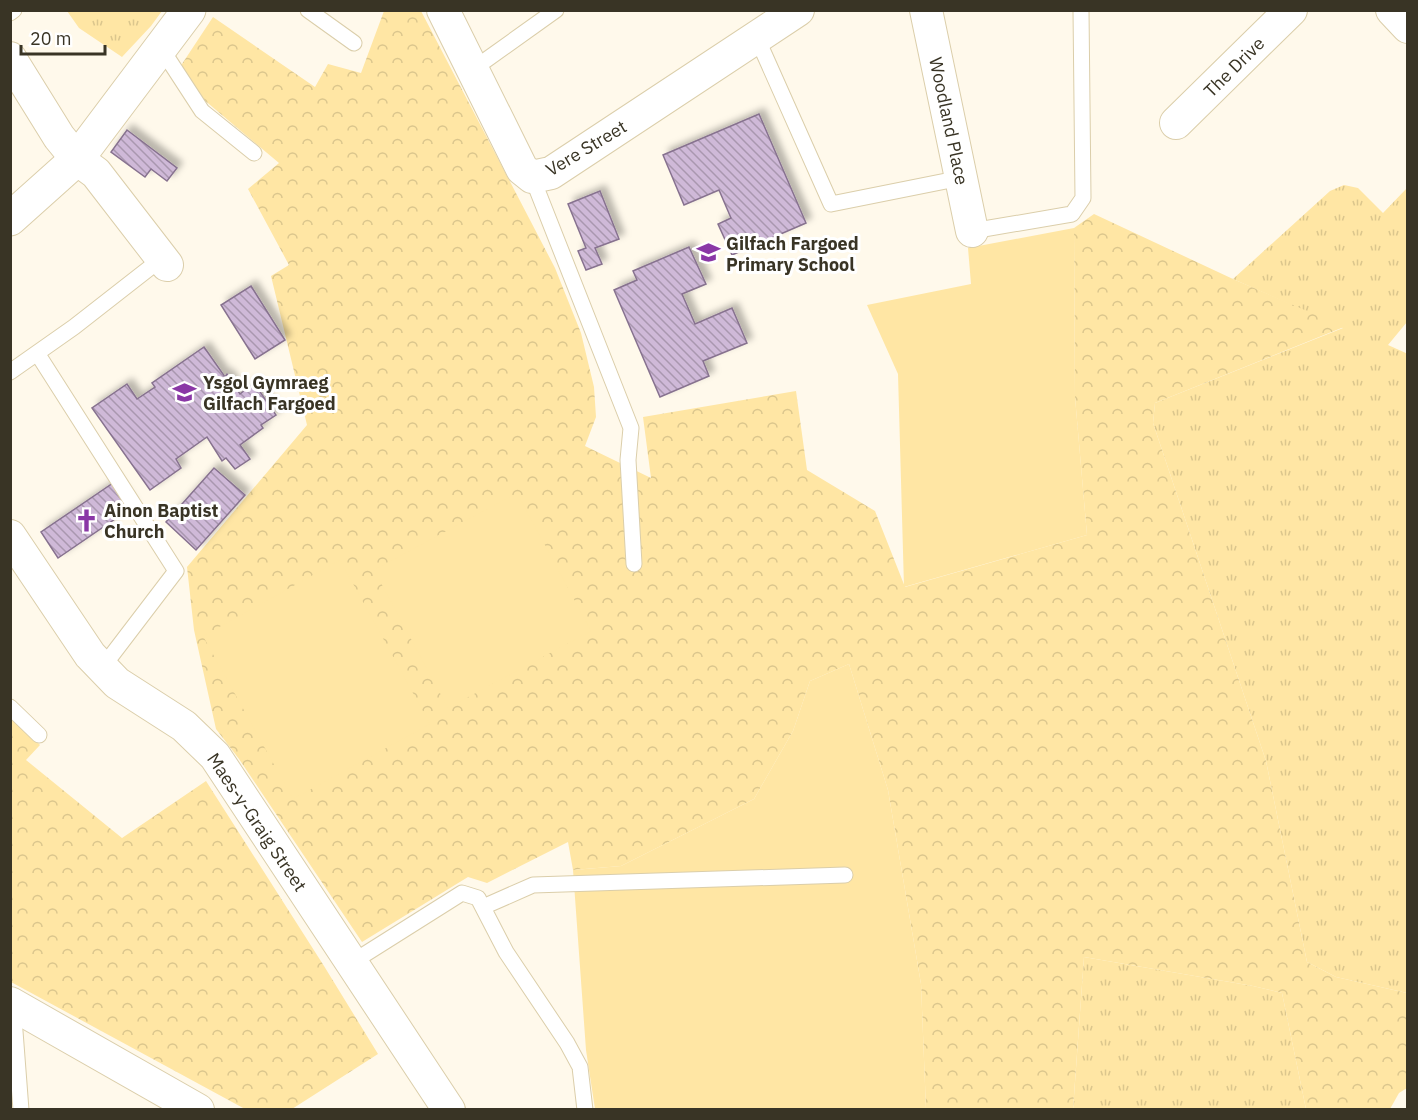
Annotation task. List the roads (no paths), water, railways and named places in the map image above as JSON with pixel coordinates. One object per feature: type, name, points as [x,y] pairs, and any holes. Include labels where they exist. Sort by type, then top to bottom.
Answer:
[{"type":"street","points":[[10,219],[77,159],[189,10]]},
{"type":"street","name":"Vere Street","points":[[443,10],[522,170],[532,177],[551,174],[798,10]]},
{"type":"street","name":"Woodland Place","points":[[926,10],[972,231]]},
{"type":"street","name":"The Drive","points":[[1176,123],[1291,10]]},
{"type":"street","points":[[1392,10],[1407,27]]},
{"type":"street","points":[[14,72],[58,137],[77,159],[96,173],[164,262]]},
{"type":"street","name":"Maes-y-Graig Street","points":[[10,536],[90,655],[102,668],[117,683],[184,726],[215,756],[449,1110]]},
{"type":"street","points":[[11,1004],[198,1110]]},
{"type":"lane","points":[[308,10],[354,43]]},
{"type":"lane","points":[[472,70],[556,10]]},
{"type":"lane","points":[[972,231],[1072,214],[1083,198],[1081,10]]},
{"type":"lane","points":[[757,38],[831,204],[961,178]]},
{"type":"lane","points":[[160,48],[202,111],[254,153]]},
{"type":"lane","points":[[532,177],[631,428],[628,460],[634,564]]},
{"type":"lane","points":[[10,372],[164,262]]},
{"type":"lane","points":[[37,353],[176,572],[102,668]]},
{"type":"lane","points":[[10,707],[39,735]]},
{"type":"lane","points":[[483,907],[533,885],[845,874]]},
{"type":"lane","points":[[351,963],[462,893],[478,898],[506,952],[567,1043],[580,1067],[585,1110]]},
{"type":"lane","points":[[11,1004],[21,1110]]},
{"type":"place","name":"Gilfach Fargoed Primary School","points":[[708,253]]},
{"type":"place","name":"Ysgol Gymraeg Gilfach Fargoed","points":[[185,392]]},
{"type":"place","name":"Ainon Baptist Church","points":[[86,520]]}]
